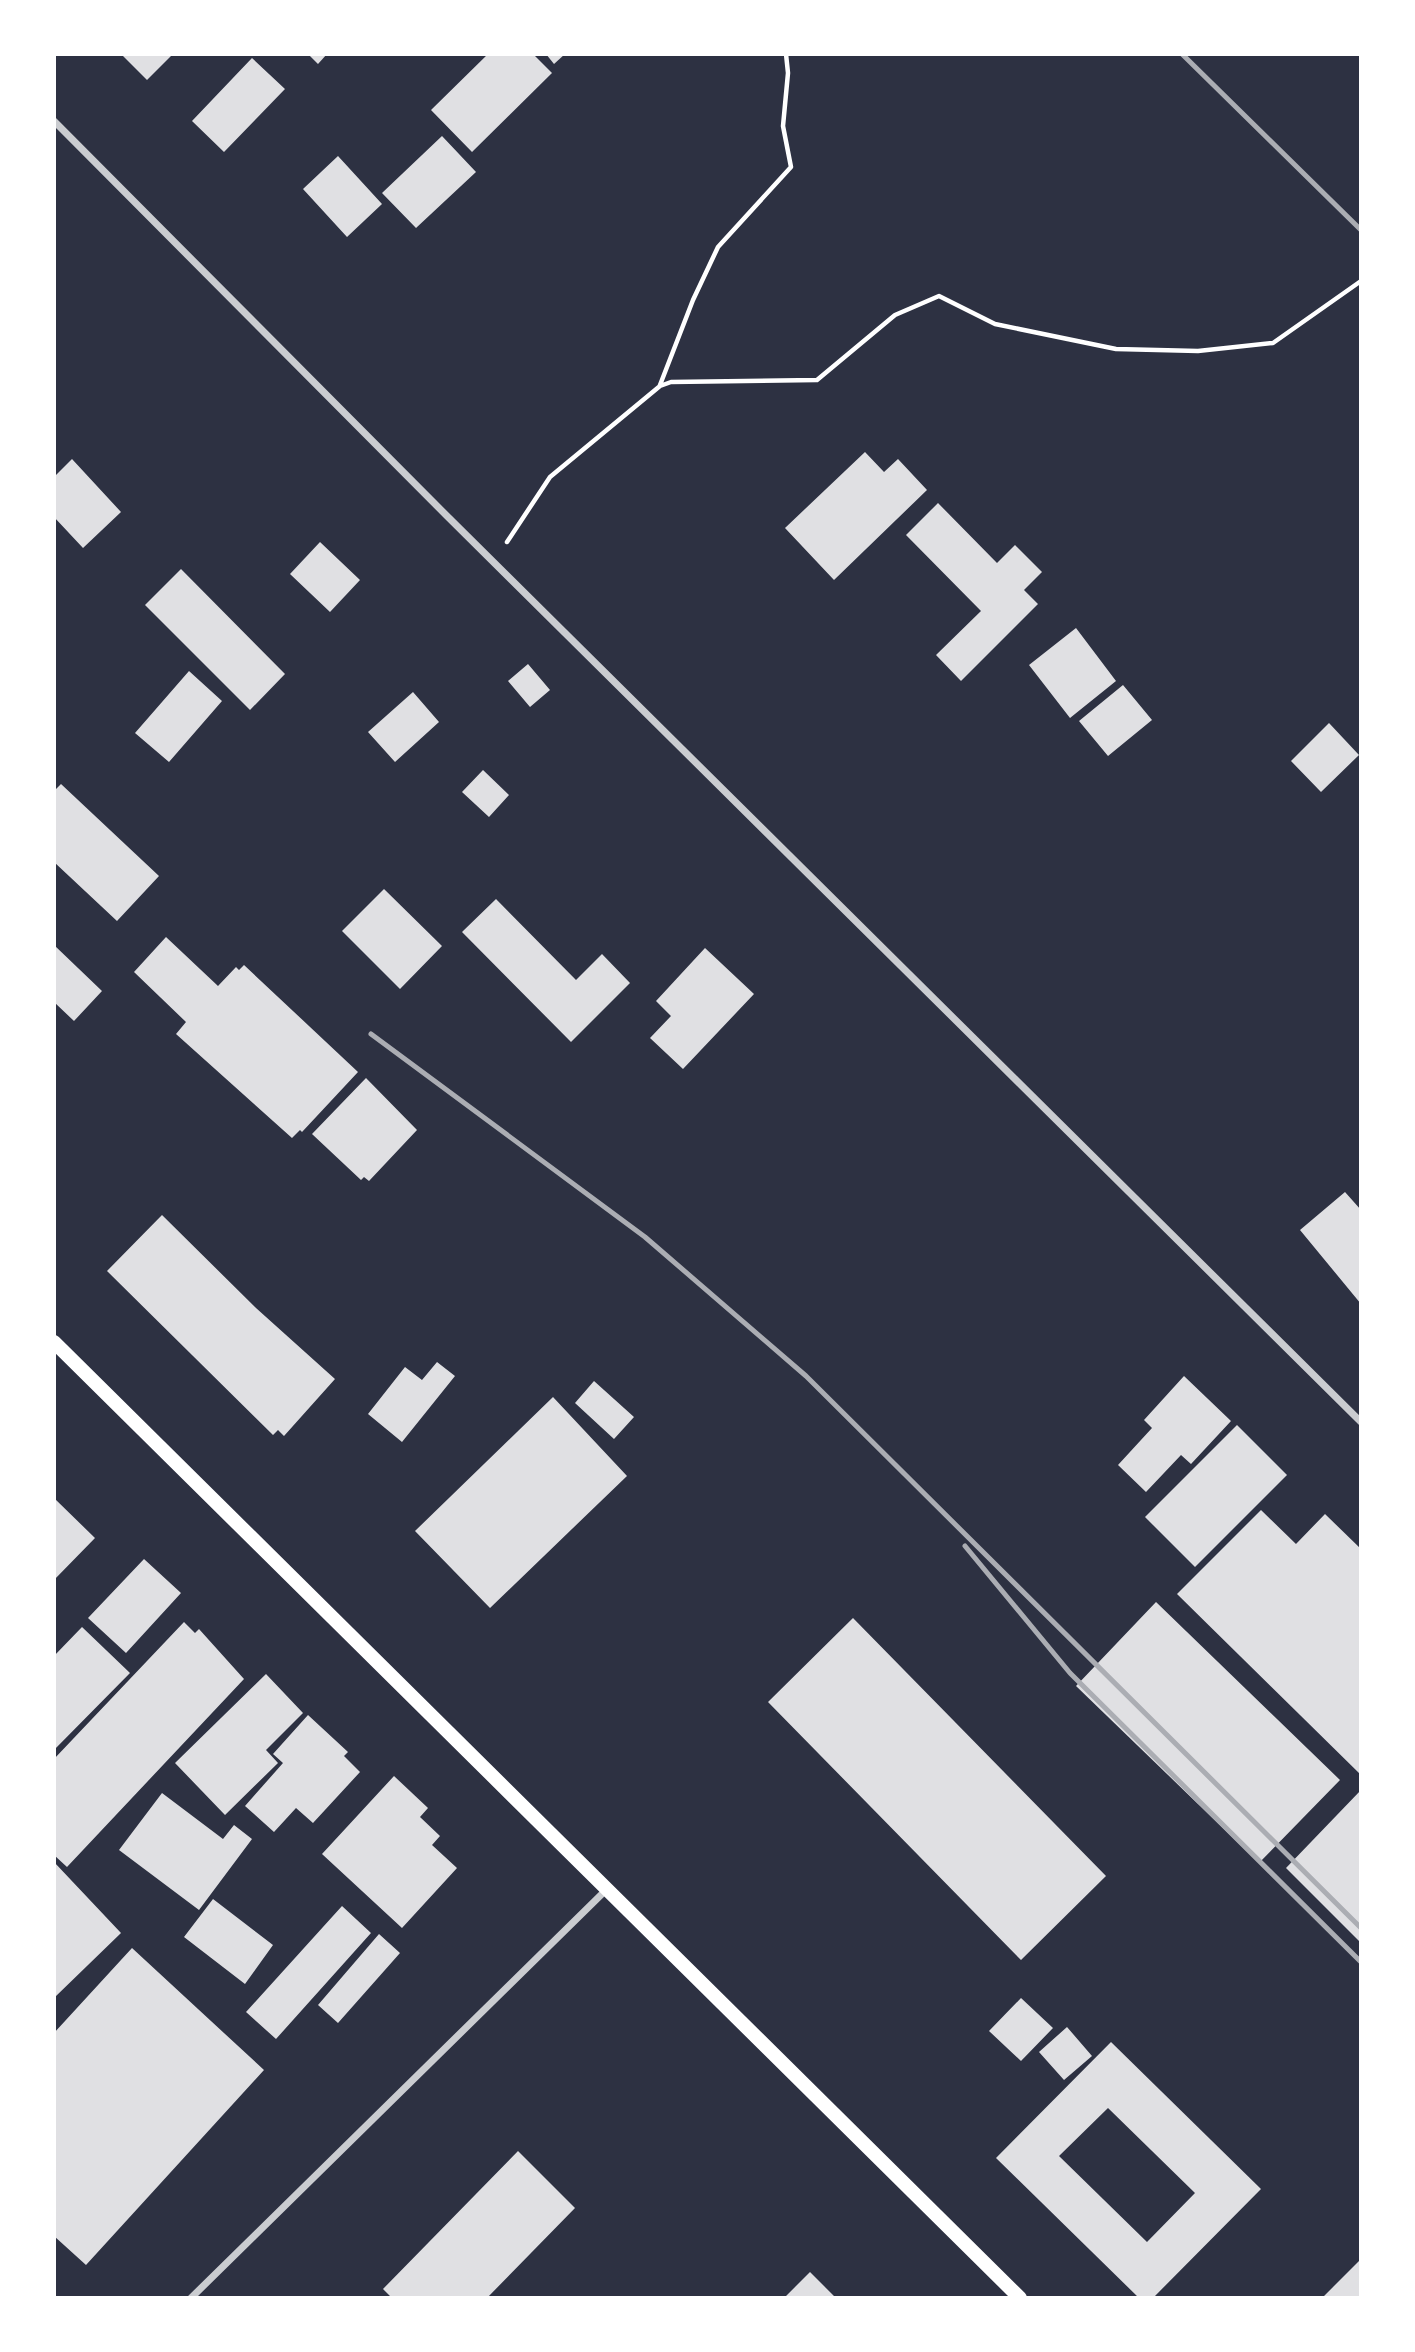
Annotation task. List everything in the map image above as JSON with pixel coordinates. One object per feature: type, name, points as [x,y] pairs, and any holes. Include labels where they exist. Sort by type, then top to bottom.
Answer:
[{"type":"main road","points":[[54,1342],[1020,2298]]},
{"type":"street","points":[[54,121],[494,563],[1361,1422]]},
{"type":"street","points":[[191,2298],[606,1890]]},
{"type":"path","points":[[660,386],[693,300],[718,247],[791,167],[783,126],[788,73],[786,54]]},
{"type":"path","points":[[494,563],[550,477],[660,386],[671,382],[817,380],[895,315],[939,296],[995,324],[1116,349],[1198,351],[1273,343],[1361,281]]},
{"type":"building","points":[[121,54],[173,54],[147,80]]},
{"type":"building","points":[[308,54],[327,54],[318,64]]},
{"type":"building","points":[[488,54],[533,54],[552,73],[472,152],[431,110]]},
{"type":"building","points":[[546,54],[565,54],[554,64]]},
{"type":"building","points":[[252,58],[285,89],[224,152],[192,121]]},
{"type":"building","points":[[442,136],[476,172],[416,228],[382,193]]},
{"type":"building","points":[[338,156],[382,204],[347,237],[303,189]]},
{"type":"building","points":[[865,452],[884,472],[898,459],[927,490],[834,580],[785,528]]},
{"type":"building","points":[[72,459],[121,512],[83,548],[54,517],[54,477]]},
{"type":"building","points":[[938,503],[997,563],[1015,545],[1042,572],[1024,590],[1038,604],[961,681],[936,655],[981,611],[906,535]]},
{"type":"building","points":[[320,542],[360,580],[330,612],[290,574]]},
{"type":"building","points":[[181,569],[285,674],[250,710],[145,605]]},
{"type":"building","points":[[1076,628],[1116,681],[1070,718],[1029,665]]},
{"type":"building","points":[[528,664],[550,690],[530,707],[508,681]]},
{"type":"building","points":[[189,671],[222,701],[169,762],[135,733]]},
{"type":"building","points":[[1123,685],[1152,720],[1108,756],[1079,721]]},
{"type":"building","points":[[413,692],[439,722],[395,762],[368,732]]},
{"type":"building","points":[[1329,723],[1359,755],[1321,792],[1291,761]]},
{"type":"building","points":[[483,770],[509,795],[489,817],[462,792]]},
{"type":"building","points":[[61,784],[159,876],[117,921],[54,862],[54,791]]},
{"type":"building","points":[[384,889],[442,946],[400,989],[342,931]]},
{"type":"building","points":[[496,899],[576,980],[602,954],[630,983],[571,1042],[462,932]]},
{"type":"building","points":[[166,937],[218,986],[236,967],[239,970],[244,965],[358,1072],[302,1132],[300,1130],[292,1138],[176,1034],[186,1022],[134,972]]},
{"type":"building","points":[[54,945],[102,991],[74,1021],[54,1002]]},
{"type":"building","points":[[705,948],[754,994],[683,1069],[650,1038],[671,1016],[656,1001]]},
{"type":"building","points":[[366,1078],[417,1130],[369,1181],[364,1177],[361,1180],[312,1134]]},
{"type":"building","points":[[1345,1192],[1361,1210],[1361,1304],[1300,1230]]},
{"type":"building","points":[[162,1215],[256,1308],[335,1379],[284,1436],[278,1430],[273,1435],[107,1271]]},
{"type":"building","points":[[437,1362],[455,1376],[402,1442],[368,1414],[405,1367],[422,1380]]},
{"type":"building","points":[[1184,1376],[1231,1421],[1191,1464],[1181,1455],[1146,1492],[1118,1465],[1152,1428],[1144,1420]]},
{"type":"building","points":[[594,1381],[634,1417],[614,1439],[575,1403]]},
{"type":"building","points":[[553,1397],[627,1476],[490,1608],[415,1531]]},
{"type":"building","points":[[1237,1425],[1287,1475],[1195,1567],[1145,1517]]},
{"type":"building","points":[[54,1498],[95,1538],[54,1580]]},
{"type":"building","points":[[1261,1510],[1296,1544],[1325,1514],[1361,1549],[1361,1775],[1177,1594]]},
{"type":"building","points":[[144,1559],[181,1593],[126,1653],[88,1618]]},
{"type":"building","points":[[1156,1602],[1340,1780],[1259,1863],[1076,1686]]},
{"type":"building","points":[[853,1618],[1106,1876],[1021,1960],[768,1702]]},
{"type":"building","points":[[184,1622],[195,1633],[199,1629],[244,1679],[67,1867],[54,1855],[54,1759]]},
{"type":"building","points":[[82,1627],[130,1673],[54,1750],[54,1656]]},
{"type":"building","points":[[266,1674],[303,1713],[266,1750],[278,1763],[225,1815],[175,1763]]},
{"type":"building","points":[[308,1715],[348,1752],[344,1756],[360,1772],[313,1823],[296,1808],[274,1832],[245,1806],[283,1763],[273,1754]]},
{"type":"building","points":[[394,1776],[428,1808],[420,1817],[440,1836],[432,1845],[457,1868],[402,1928],[322,1854]]},
{"type":"building","points":[[1361,1790],[1361,1943],[1286,1868]]},
{"type":"building","points":[[162,1793],[223,1839],[234,1825],[252,1839],[199,1910],[119,1850]]},
{"type":"building","points":[[54,1862],[121,1933],[54,1998]]},
{"type":"building","points":[[213,1899],[273,1945],[245,1984],[184,1937]]},
{"type":"building","points":[[342,1906],[371,1933],[276,2039],[246,2012]]},
{"type":"building","points":[[379,1934],[400,1953],[338,2023],[318,2005]]},
{"type":"building","points":[[132,1948],[264,2070],[86,2265],[54,2236],[54,2033]]},
{"type":"building","points":[[1021,1998],[1053,2028],[1021,2061],[989,2031]]},
{"type":"building","points":[[1067,2027],[1092,2056],[1064,2080],[1039,2052]]},
{"type":"building","points":[[1111,2042],[1261,2189],[1153,2298],[1139,2298],[996,2158]],"holes":[[[1108,2108],[1195,2193],[1147,2242],[1059,2156]]]},
{"type":"building","points":[[518,2151],[575,2208],[487,2298],[392,2298],[383,2289]]},
{"type":"building","points":[[1361,2259],[1361,2298],[1322,2298]]},
{"type":"building","points":[[810,2272],[836,2298],[784,2298]]},
{"type":"railway","points":[[1182,54],[1361,230]]},
{"type":"railway","points":[[371,1034],[645,1237],[806,1376],[1361,1928]]},
{"type":"railway","points":[[965,1546],[1070,1673],[1361,1962]]}]
